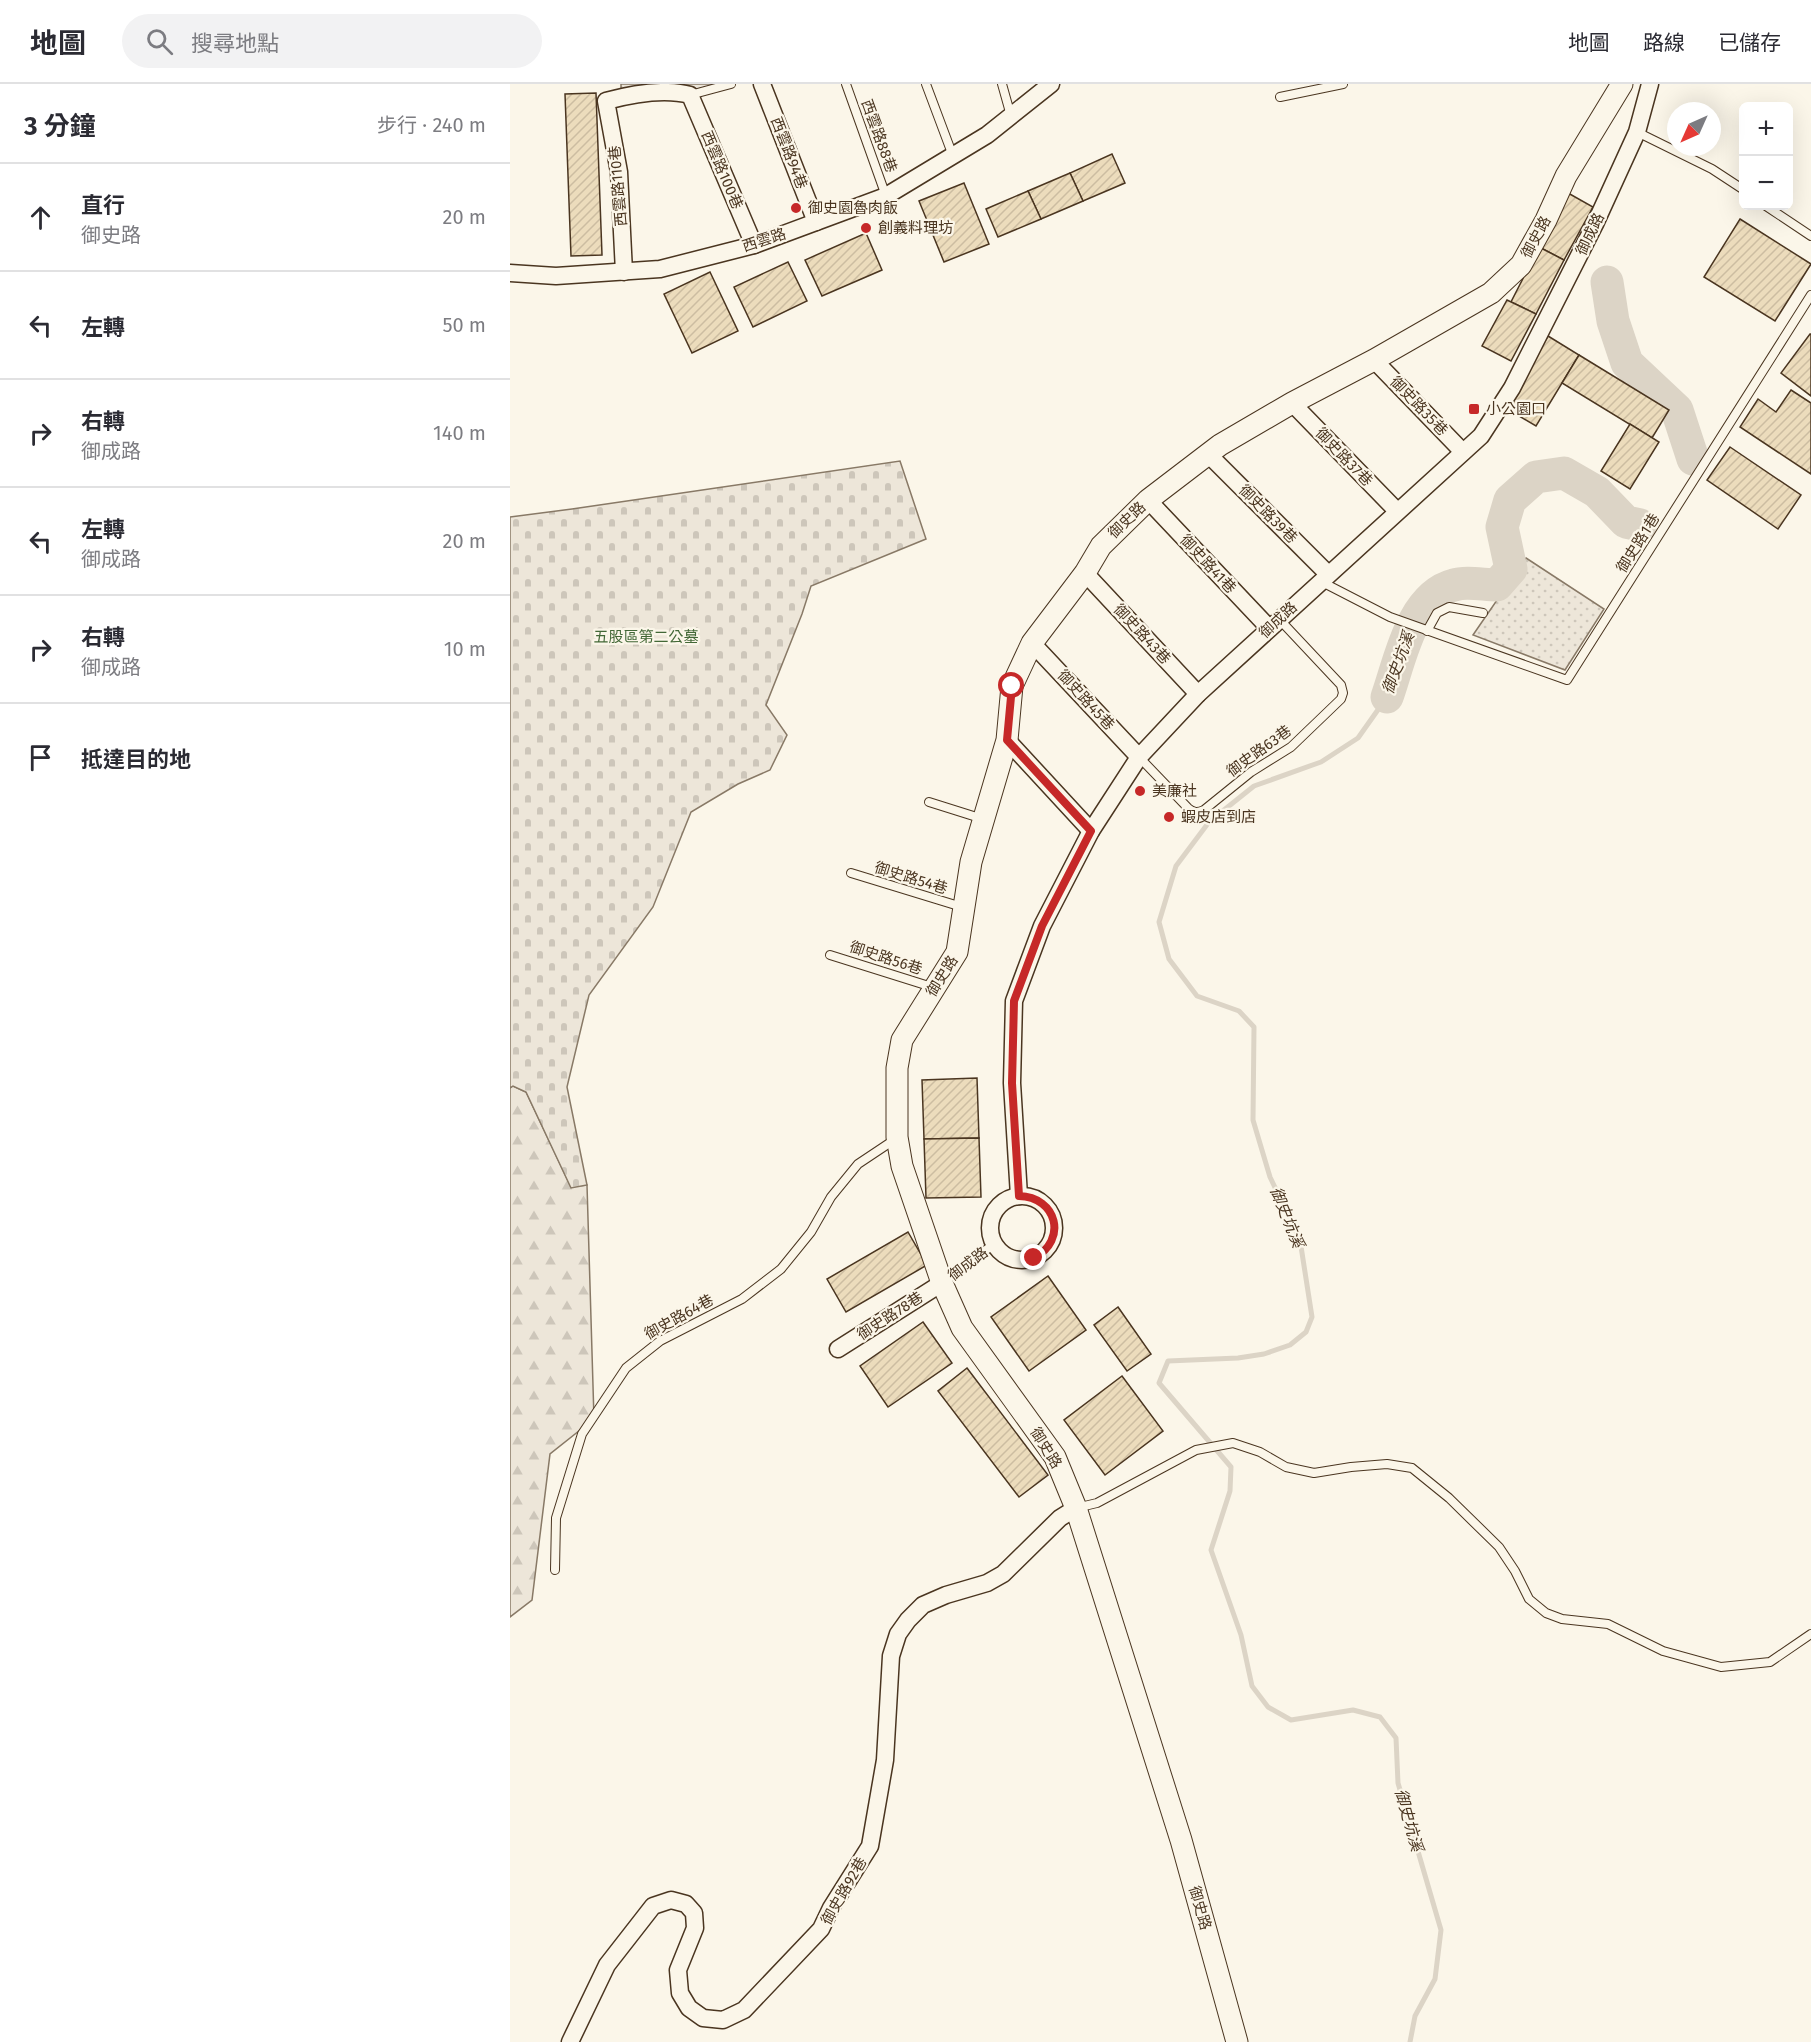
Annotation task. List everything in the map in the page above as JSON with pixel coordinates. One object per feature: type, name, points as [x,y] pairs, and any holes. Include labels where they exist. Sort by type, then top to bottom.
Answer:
[{"type":"street","name":"西雲路94巷","points":[[762,84],[816,222]]},
{"type":"street","name":"西雲路","points":[[510,273],[556,276],[660,269],[754,245],[886,196],[987,135],[1051,84]]},
{"type":"street","name":"御史路","points":[[1237,2042],[1181,1840],[1076,1508],[1055,1457],[962,1328],[942,1283],[902,1166],[897,1137],[897,1068],[902,1040],[957,952],[971,862],[1007,740],[1012,686],[1032,643],[1085,573],[1101,546],[1148,500],[1208,454],[1292,403],[1374,360],[1491,293],[1521,266],[1566,176],[1622,84]]},
{"type":"street","name":"御成路","points":[[1019,1196],[1012,1083],[1014,1001],[1042,926],[1091,831],[1139,758],[1198,694],[1396,511],[1481,436],[1512,388],[1595,225],[1637,132],[1650,84]]},
{"type":"street","name":"西雲路110巷","points":[[624,272],[619,172],[606,101],[630,95],[679,92],[690,95]]},
{"type":"street","name":"西雲路100巷","points":[[690,95],[754,245]]},
{"type":"street","name":"御史路35巷","points":[[1374,360],[1464,452]]},
{"type":"street","name":"御史路37巷","points":[[1292,403],[1396,511]]},
{"type":"street","name":"御史路39巷","points":[[1208,454],[1324,578]]},
{"type":"street","name":"御史路41巷","points":[[1148,500],[1274,624]]},
{"type":"street","name":"御史路43巷","points":[[1085,573],[1198,694]]},
{"type":"street","name":"御史路45巷","points":[[1032,643],[1139,758]]},
{"type":"street","points":[[1007,740],[1091,831]]},
{"type":"street","name":"御成路","points":[[1019,1196],[1037,1199],[1050,1211],[1055,1229],[1053,1238],[1042,1253],[1025,1260],[1007,1256],[994,1244],[991,1235],[992,1217],[1002,1203],[1019,1196]]},
{"type":"street","name":"御史路78巷","points":[[838,1349],[942,1283]]},
{"type":"street","name":"御史路92巷","points":[[570,2042],[608,1965],[653,1906],[671,1900],[686,1904],[694,1913],[694,1928],[678,1970],[680,1993],[689,2008],[703,2018],[723,2020],[744,2010],[821,1929],[831,1908],[870,1846],[885,1760],[891,1656],[898,1634],[923,1605],[946,1595],[987,1583],[1003,1574],[1060,1518],[1076,1508]]},
{"type":"lane","points":[[690,95],[731,84]]},
{"type":"lane","name":"西雲路88巷","points":[[846,84],[886,196]]},
{"type":"lane","points":[[926,84],[953,156]]},
{"type":"lane","points":[[1002,84],[1011,116]]},
{"type":"lane","points":[[1280,97],[1343,84]]},
{"type":"lane","points":[[1637,132],[1712,169],[1739,187]]},
{"type":"lane","points":[[1772,210],[1811,236]]},
{"type":"lane","name":"御史路1巷","points":[[1427,631],[1567,680],[1811,295]]},
{"type":"lane","points":[[1324,578],[1390,617],[1427,631],[1437,613],[1449,607],[1484,613]]},
{"type":"lane","name":"御史路63巷","points":[[1139,758],[1188,808],[1198,813],[1251,772],[1291,747],[1341,699],[1343,693],[1341,685],[1274,624]]},
{"type":"lane","points":[[929,802],[984,819]]},
{"type":"lane","name":"御史路54巷","points":[[851,873],[964,908]]},
{"type":"lane","name":"御史路56巷","points":[[830,955],[935,988]]},
{"type":"lane","name":"御史路64巷","points":[[555,1570],[556,1518],[582,1434],[626,1368],[660,1341],[742,1299],[781,1269],[811,1232],[831,1197],[858,1164],[897,1137]]},
{"type":"lane","name":"御成路","points":[[942,1283],[994,1244]]},
{"type":"lane","points":[[1076,1508],[1097,1503],[1197,1450],[1233,1443],[1260,1452],[1286,1467],[1314,1473],[1387,1464],[1412,1468],[1449,1498],[1499,1547],[1515,1571],[1529,1599],[1546,1613],[1562,1619],[1608,1624],[1663,1651],[1721,1667],[1770,1662],[1811,1634]]},
{"type":"green space","points":[[621,84],[716,84],[691,91],[621,91]]},
{"type":"green space","name":"五股區第二公墓","points":[[900,461],[926,539],[811,586],[766,705],[787,735],[770,770],[738,784],[691,812],[653,907],[589,995],[567,1087],[587,1185],[571,1188],[526,1092],[513,1086],[510,1088],[510,517]]},
{"type":"green space","points":[[1526,558],[1604,609],[1565,670],[1473,635]]},
{"type":"green space","points":[[513,1086],[526,1092],[571,1187],[587,1185],[594,1419],[550,1454],[532,1600],[510,1617],[510,1088]]},
{"type":"building","points":[[596,93],[602,255],[571,256],[565,94]]},
{"type":"building","points":[[1112,154],[1125,183],[1083,201],[1070,173]]},
{"type":"building","points":[[1070,173],[1083,201],[1041,219],[1028,191]]},
{"type":"building","points":[[964,183],[989,244],[944,262],[919,201]]},
{"type":"building","points":[[1028,191],[1041,219],[998,237],[986,209]]},
{"type":"building","points":[[1568,193],[1593,207],[1564,260],[1539,247]]},
{"type":"building","points":[[1740,219],[1811,264],[1775,321],[1704,277]]},
{"type":"building","points":[[866,233],[882,270],[822,296],[805,260]]},
{"type":"building","points":[[1539,247],[1564,260],[1536,314],[1511,302]]},
{"type":"building","points":[[788,262],[807,301],[753,327],[734,287]]},
{"type":"building","points":[[710,272],[738,331],[692,353],[664,294]]},
{"type":"building","points":[[1507,300],[1536,314],[1511,361],[1482,346]]},
{"type":"building","points":[[1811,334],[1811,396],[1781,373]]},
{"type":"building","points":[[1548,336],[1579,355],[1536,426],[1504,407]]},
{"type":"building","points":[[1579,355],[1669,410],[1652,438],[1562,383]]},
{"type":"building","points":[[1791,390],[1811,403],[1811,474],[1740,427],[1758,399],[1776,412]]},
{"type":"building","points":[[1630,424],[1659,442],[1630,489],[1601,471]]},
{"type":"building","points":[[1730,447],[1801,495],[1778,529],[1707,480]]},
{"type":"building","points":[[977,1078],[979,1138],[924,1139],[922,1080]]},
{"type":"building","points":[[979,1138],[981,1197],[926,1198],[924,1139]]},
{"type":"building","points":[[908,1232],[927,1265],[846,1312],[827,1279]]},
{"type":"building","points":[[1048,1276],[1086,1330],[1029,1371],[991,1317]]},
{"type":"building","points":[[1118,1307],[1151,1354],[1127,1371],[1094,1325]]},
{"type":"building","points":[[923,1322],[952,1363],[888,1407],[860,1366]]},
{"type":"building","points":[[967,1368],[1048,1475],[1019,1497],[938,1391]]},
{"type":"building","points":[[1122,1376],[1163,1431],[1105,1475],[1064,1420]]},
{"type":"waterway","name":"御史坑溪","points":[[1607,282],[1613,321],[1627,363],[1677,410],[1693,459]]},
{"type":"waterway","name":"御史坑溪","points":[[1387,697],[1409,632],[1427,602],[1439,591],[1454,585],[1469,583],[1497,585],[1511,569],[1502,527],[1510,500],[1536,477],[1564,473],[1597,492],[1626,522],[1640,525]]},
{"type":"waterway","name":"御史坑溪","points":[[1387,697],[1358,738],[1321,762],[1254,786],[1209,822],[1176,866],[1159,922],[1169,959],[1197,996],[1239,1011],[1254,1027],[1253,1120],[1270,1177],[1300,1240],[1312,1317],[1306,1332],[1290,1345],[1264,1354],[1238,1358],[1168,1361],[1159,1383],[1231,1467],[1230,1491],[1211,1550],[1241,1635],[1252,1686],[1268,1707],[1291,1720],[1353,1710],[1380,1717],[1396,1738],[1398,1783],[1441,1930],[1435,1979],[1415,2016],[1410,2042]]},
{"type":"place","name":"御史園魯肉飯","points":[[796,208]]},
{"type":"place","name":"創義料理坊","points":[[866,228]]},
{"type":"place","name":"小公園口","points":[[1474,409]]},
{"type":"place","name":"美廉社","points":[[1140,791]]},
{"type":"place","name":"蝦皮店到店","points":[[1169,817]]},
{"type":"route","points":[[1012,686],[1007,740],[1091,831],[1042,926],[1014,1001],[1012,1083],[1019,1196],[1028,1196],[1044,1204],[1054,1220],[1055,1229],[1048,1246],[1034,1258]]}]
